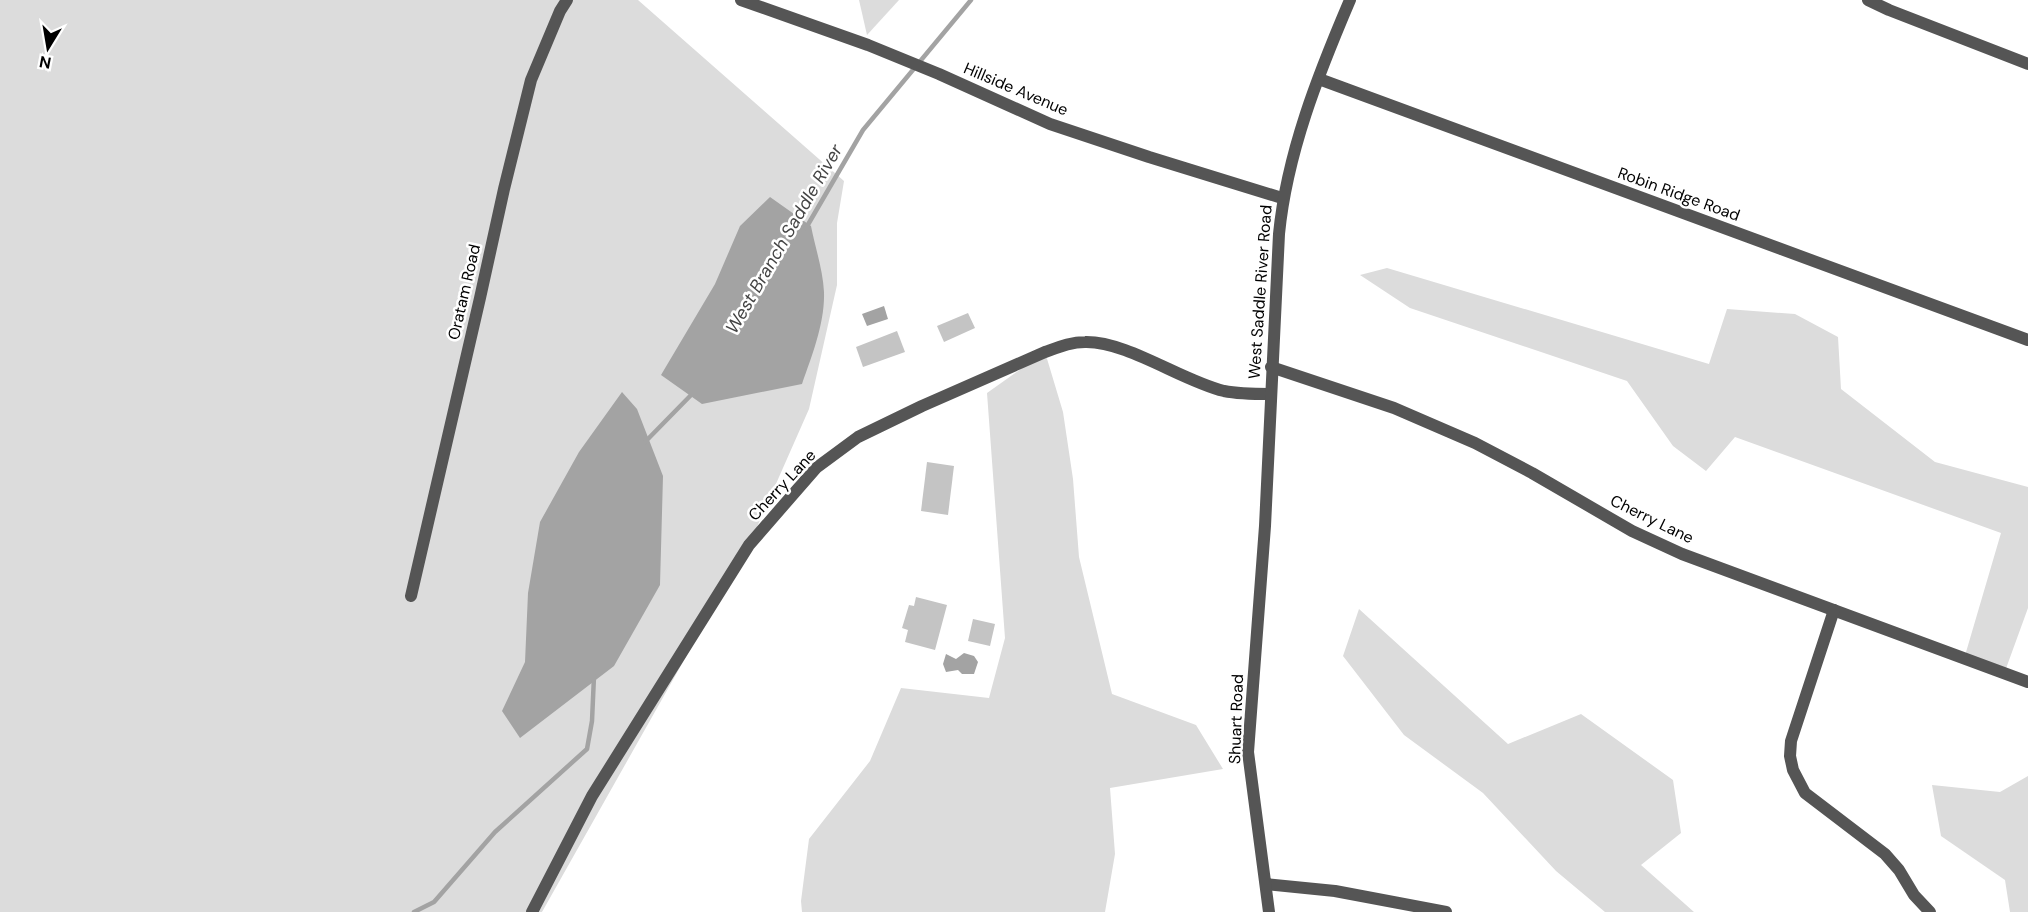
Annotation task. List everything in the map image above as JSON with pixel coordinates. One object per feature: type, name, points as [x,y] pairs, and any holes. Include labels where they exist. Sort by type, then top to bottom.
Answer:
[{"type":"street","name":"Oratam Road","points":[[411,596],[531,80],[560,10],[567,0]]},
{"type":"street","name":"Hillside Avenue","points":[[741,0],[939,74],[1050,124],[1282,198]]},
{"type":"street","name":"West Saddle River Road","points":[[1265,526],[1271,367],[1282,198],[1293,154],[1350,0]]},
{"type":"street","points":[[1868,0],[2028,64]]},
{"type":"street","name":"Robin Ridge Road","points":[[1319,79],[2028,340]]},
{"type":"street","name":"Cherry Lane","points":[[532,912],[592,796],[749,544],[816,468],[858,437],[1045,352],[1077,342],[1101,344],[1224,391],[1270,394]]},
{"type":"street","name":"Cherry Lane","points":[[1271,367],[1394,408],[1475,443],[1652,540],[1682,554],[2028,682]]},
{"type":"street","name":"Shuart Road","points":[[1265,526],[1248,752],[1269,912]]},
{"type":"street","points":[[1834,610],[1791,741],[1792,770],[1805,794],[1886,854],[1914,895],[1930,912]]},
{"type":"street","points":[[1266,884],[1335,891],[1446,912]]},
{"type":"shaded area","points":[[0,0],[638,0],[844,181],[837,223],[837,285],[809,409],[749,545],[542,912],[0,912]]},
{"type":"shaded area","points":[[859,0],[899,0],[867,35]]},
{"type":"shaded area","points":[[1387,268],[1709,364],[1727,309],[1795,314],[1838,337],[1841,389],[1935,462],[2028,487],[2028,608],[2004,674],[1964,659],[2001,533],[1735,437],[1706,471],[1673,446],[1627,381],[1410,308],[1360,275]]},
{"type":"shaded area","points":[[1045,352],[1063,412],[1073,479],[1079,557],[1112,694],[1196,725],[1223,769],[1110,788],[1115,854],[1105,912],[802,912],[801,901],[809,839],[870,761],[901,688],[989,698],[1005,638],[987,393]]},
{"type":"shaded area","points":[[1359,609],[1508,744],[1581,714],[1673,780],[1681,833],[1641,865],[1694,912],[1605,912],[1556,871],[1483,793],[1404,735],[1343,656]]},
{"type":"shaded area","points":[[2028,776],[2028,912],[2010,912],[2005,880],[1941,836],[1932,785],[2000,792]]},
{"type":"water","points":[[770,197],[811,226],[821,267],[824,292],[824,304],[814,350],[802,384],[702,404],[661,375],[715,284],[740,226]]},
{"type":"water","points":[[884,306],[888,319],[867,326],[862,314]]},
{"type":"water","points":[[622,392],[637,409],[663,476],[660,585],[614,666],[520,738],[502,711],[525,662],[528,593],[540,522],[579,452]]},
{"type":"water","points":[[964,653],[974,656],[978,662],[974,674],[962,674],[958,670],[946,672],[943,664],[946,654],[956,659]]},
{"type":"building","points":[[968,313],[975,328],[944,342],[937,326]]},
{"type":"building","points":[[897,331],[905,352],[863,367],[856,347]]},
{"type":"building","points":[[927,462],[954,466],[948,515],[921,511]]},
{"type":"building","points":[[916,597],[947,605],[935,650],[905,642],[908,630],[902,628],[909,605],[914,606]]},
{"type":"building","points":[[973,619],[995,624],[990,646],[968,641]]},
{"type":"waterway","name":"West Branch Saddle River","points":[[806,228],[863,130],[971,0]]},
{"type":"waterway","name":"West Branch Saddle River","points":[[645,442],[694,392]]},
{"type":"waterway","name":"West Branch Saddle River","points":[[414,912],[434,902],[495,832],[587,749],[592,721],[594,676]]}]
